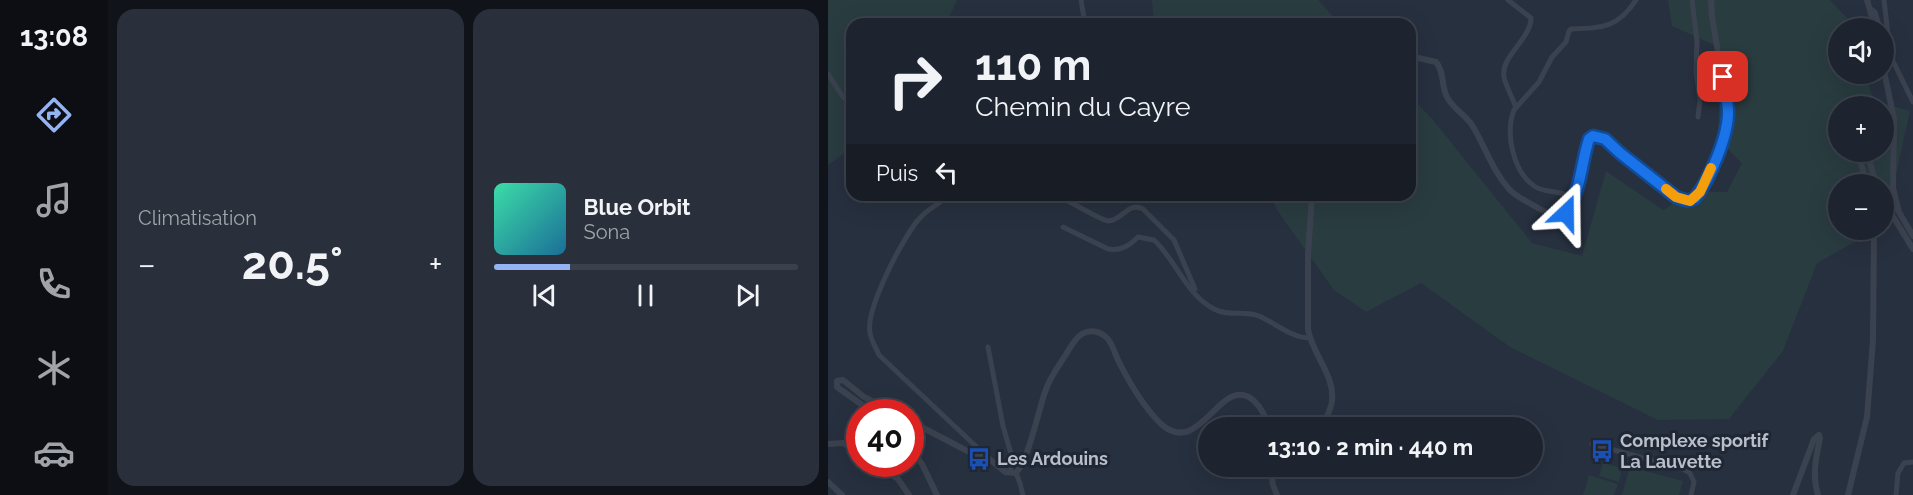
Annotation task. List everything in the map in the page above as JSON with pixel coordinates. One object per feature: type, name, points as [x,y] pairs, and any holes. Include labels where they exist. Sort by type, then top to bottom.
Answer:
[{"type":"street","points":[[1081,0],[1084,18]]},
{"type":"street","points":[[1508,0],[1531,18],[1528,30],[1505,66],[1504,76],[1516,108]]},
{"type":"street","points":[[1552,214],[1566,200],[1566,195],[1534,187],[1524,176],[1516,162],[1512,145],[1512,116],[1539,81],[1552,57],[1566,42],[1571,29],[1596,29],[1615,23],[1636,0]]},
{"type":"street","points":[[1692,0],[1697,41],[1696,72],[1700,100],[1698,117]]},
{"type":"street","points":[[1416,57],[1436,62],[1440,67],[1446,96],[1457,111],[1466,117],[1488,158],[1510,190],[1552,214],[1558,216],[1566,213],[1571,205],[1589,139],[1593,136],[1605,139],[1676,197],[1690,201],[1700,192],[1717,155],[1728,112],[1713,26],[1711,0]]},
{"type":"street","points":[[1867,0],[1873,18]]},
{"type":"street","points":[[1884,0],[1886,18]]},
{"type":"street","points":[[1871,9],[1877,18]]},
{"type":"street","points":[[1894,63],[1913,102]]},
{"type":"street","points":[[828,74],[846,99]]},
{"type":"street","points":[[1887,84],[1894,119],[1893,188],[1899,212],[1913,236]]},
{"type":"street","points":[[940,201],[918,219],[874,300],[870,333],[879,355],[982,452],[982,455]]},
{"type":"street","points":[[1068,201],[1106,220],[1118,218],[1132,207],[1143,208],[1174,240],[1196,295]]},
{"type":"street","points":[[1312,201],[1308,255],[1310,338],[1332,390],[1327,417]]},
{"type":"street","points":[[1894,218],[1913,249]]},
{"type":"street","points":[[1064,227],[1108,249],[1126,247],[1138,237],[1154,240],[1196,295],[1212,309],[1220,312],[1257,315],[1300,337],[1310,338]]},
{"type":"street","points":[[1848,495],[1865,434],[1867,417],[1874,329],[1874,240]]},
{"type":"street","points":[[1016,473],[1029,443],[1048,384],[1072,345],[1085,333],[1100,333],[1109,340],[1125,372],[1164,426],[1182,432],[1198,426]]},
{"type":"street","points":[[988,347],[1014,464],[1011,468],[1002,465],[999,467]]},
{"type":"street","points":[[854,399],[837,387],[837,381],[843,380],[868,399]]},
{"type":"street","points":[[1209,417],[1229,397],[1242,394],[1259,406],[1265,417]]},
{"type":"street","points":[[924,428],[973,453],[982,455],[1005,472],[1016,473]]},
{"type":"street","points":[[1793,495],[1814,439],[1819,435],[1815,468],[1818,495]]},
{"type":"street","points":[[828,444],[846,445]]},
{"type":"street","points":[[1592,444],[1690,473],[1694,482],[1691,495]]},
{"type":"street","points":[[1896,495],[1900,469],[1904,463],[1913,462]]},
{"type":"street","points":[[924,469],[937,495]]},
{"type":"street","points":[[1016,473],[1023,495]]},
{"type":"street","points":[[895,477],[909,495]]},
{"type":"street","points":[[1272,477],[1277,495]]},
{"type":"street","points":[[828,482],[842,495]]},
{"type":"green space","points":[[828,0],[957,0],[949,18],[846,18],[846,152],[828,165]]},
{"type":"green space","points":[[1152,0],[1318,0],[1334,18],[1154,18]]},
{"type":"green space","points":[[1668,0],[1830,0],[1847,18],[1828,18],[1828,84],[1868,84],[1872,96],[1828,96],[1828,162],[1894,162],[1894,107],[1910,111],[1894,183],[1894,174],[1828,174],[1828,240],[1858,240],[1817,263],[1783,351],[1729,419],[1658,420],[1510,347],[1421,283],[1366,312],[1334,290],[1273,201],[1416,201],[1416,102],[1433,120],[1532,243],[1582,256],[1606,171],[1663,210],[1673,204],[1699,203],[1706,192],[1727,192],[1742,163],[1718,139],[1721,48],[1672,26]]},
{"type":"green space","points":[[1603,463],[1622,468],[1619,482],[1599,476]]},
{"type":"green space","points":[[1630,467],[1683,481],[1679,495],[1622,495]]},
{"type":"green space","points":[[1589,475],[1618,484],[1614,495],[1583,495]]},
{"type":"slow traffic","points":[[1666,189],[1676,197],[1690,201],[1700,192],[1711,168]]},
{"type":"place","name":"Complexe sportif La Lauvette","points":[[1602,451]]},
{"type":"place","name":"Les Ardouins","points":[[979,459]]},
{"type":"route","points":[[1566,213],[1577,189],[1589,139],[1593,136],[1605,139],[1676,197],[1684,201],[1695,198],[1717,155],[1725,129],[1728,112],[1723,77]]}]
